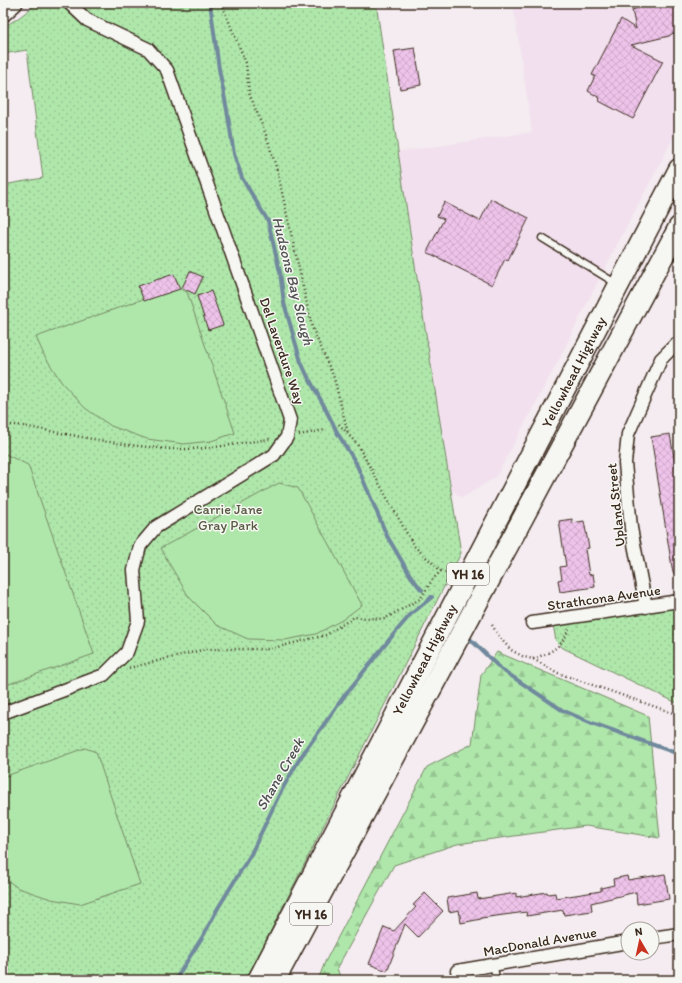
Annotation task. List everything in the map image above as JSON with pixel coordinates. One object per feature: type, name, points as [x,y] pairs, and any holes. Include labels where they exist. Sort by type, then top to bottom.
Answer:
[{"type":"highway","name":"Yellowhead Highway","points":[[258,980],[679,169]]},
{"type":"highway","name":"Yellowhead Highway","points":[[275,980],[679,227]]},
{"type":"street","points":[[3,14],[15,3]]},
{"type":"street","name":"Del Laverdure Way","points":[[3,713],[104,674],[127,652],[138,621],[134,570],[140,546],[156,527],[274,455],[287,437],[290,420],[167,70],[148,49],[87,20],[69,3]]},
{"type":"street","name":"Upland Street","points":[[646,607],[631,528],[625,463],[628,434],[661,359],[676,344],[679,343]]},
{"type":"street","name":"Strathcona Avenue","points":[[532,623],[679,602]]},
{"type":"street","points":[[660,937],[679,934]]},
{"type":"street","name":"MacDonald Avenue","points":[[457,971],[494,966],[620,943]]},
{"type":"lane","points":[[542,238],[618,285]]},
{"type":"lane","points":[[494,966],[496,980]]},
{"type":"path","points":[[221,3],[246,63],[249,93],[266,135],[277,170],[312,327],[334,378],[348,433]]},
{"type":"path","points":[[339,424],[357,444],[414,546],[441,571],[455,577]]},
{"type":"path","points":[[3,425],[17,425],[127,444],[177,449],[206,448],[287,437],[325,430]]},
{"type":"path","points":[[104,674],[206,649],[270,650],[326,634],[354,617],[384,619],[420,600],[433,579],[441,571]]},
{"type":"path","points":[[533,659],[548,654],[563,642],[573,617]]},
{"type":"path","points":[[492,625],[500,638],[511,650],[524,657],[533,659],[558,673],[679,715]]},
{"type":"shaded area","points":[[513,3],[679,3],[679,127],[556,365],[496,477],[462,498],[450,489],[397,152],[532,132]]},
{"type":"green space","name":"Carrie Jane Gray Park","points":[[38,3],[376,3],[414,259],[461,553],[246,980],[3,980],[3,185],[43,178],[27,50],[3,54],[3,27],[17,19]]},
{"type":"green space","points":[[177,287],[187,292],[235,433],[211,441],[184,444],[147,439],[111,426],[85,408],[62,383],[44,355],[36,337]]},
{"type":"green space","points":[[3,453],[28,465],[94,654],[3,686]]},
{"type":"green space","points":[[279,483],[298,488],[362,605],[342,620],[316,634],[285,640],[248,639],[217,625],[189,597],[161,548]]},
{"type":"green space","points":[[679,603],[679,704],[563,648],[556,641],[553,624]]},
{"type":"green space","points":[[497,652],[648,716],[660,838],[586,826],[457,844],[394,865],[337,968],[341,980],[318,980],[325,962],[427,767],[472,744],[481,675]]},
{"type":"green space","points":[[85,748],[96,752],[140,884],[80,904],[51,899],[18,888],[3,877],[3,777]]},
{"type":"building","points":[[652,3],[679,3],[679,36],[673,33],[669,36],[631,45],[663,61],[633,119],[599,101],[600,98],[588,91],[595,76],[592,75],[621,19],[636,29],[632,10]]},
{"type":"building","points":[[415,48],[421,85],[400,89],[394,51]]},
{"type":"building","points":[[491,199],[529,218],[508,260],[505,259],[492,285],[427,252],[444,219],[437,216],[444,202],[480,221]]},
{"type":"building","points":[[190,271],[203,277],[195,294],[182,288]]},
{"type":"building","points":[[174,274],[180,289],[144,301],[138,286]]},
{"type":"building","points":[[211,291],[223,325],[208,330],[197,296]]},
{"type":"building","points":[[670,434],[679,486],[679,572],[673,573],[651,437]]},
{"type":"building","points":[[572,519],[572,523],[584,521],[589,548],[585,549],[589,575],[593,574],[595,587],[560,592],[558,580],[562,579],[560,567],[566,566],[559,521]]},
{"type":"building","points":[[665,874],[669,899],[637,904],[636,892],[591,903],[592,911],[564,915],[563,910],[527,916],[526,912],[481,918],[461,923],[459,910],[449,912],[447,898],[477,893],[478,899],[516,893],[516,897],[547,892],[548,894],[555,893],[556,898],[601,891],[601,888],[614,885],[613,879],[627,876],[628,880]]},
{"type":"building","points":[[425,893],[443,911],[418,937],[405,924],[387,971],[369,964],[384,927],[394,931],[416,907],[413,905]]},
{"type":"waterway","name":"Hudsons Bay Slough","points":[[210,3],[219,69],[234,154],[242,178],[268,221],[280,272],[284,303],[301,362],[338,434],[356,463],[387,536],[410,575],[422,590]]},
{"type":"waterway","name":"Shane Creek","points":[[175,980],[203,936],[251,854],[280,793],[300,758],[345,695],[393,635],[411,614],[431,597]]},
{"type":"waterway","name":"Hudsons Bay Slough","points":[[467,636],[501,669],[562,710],[592,723],[679,754]]}]
